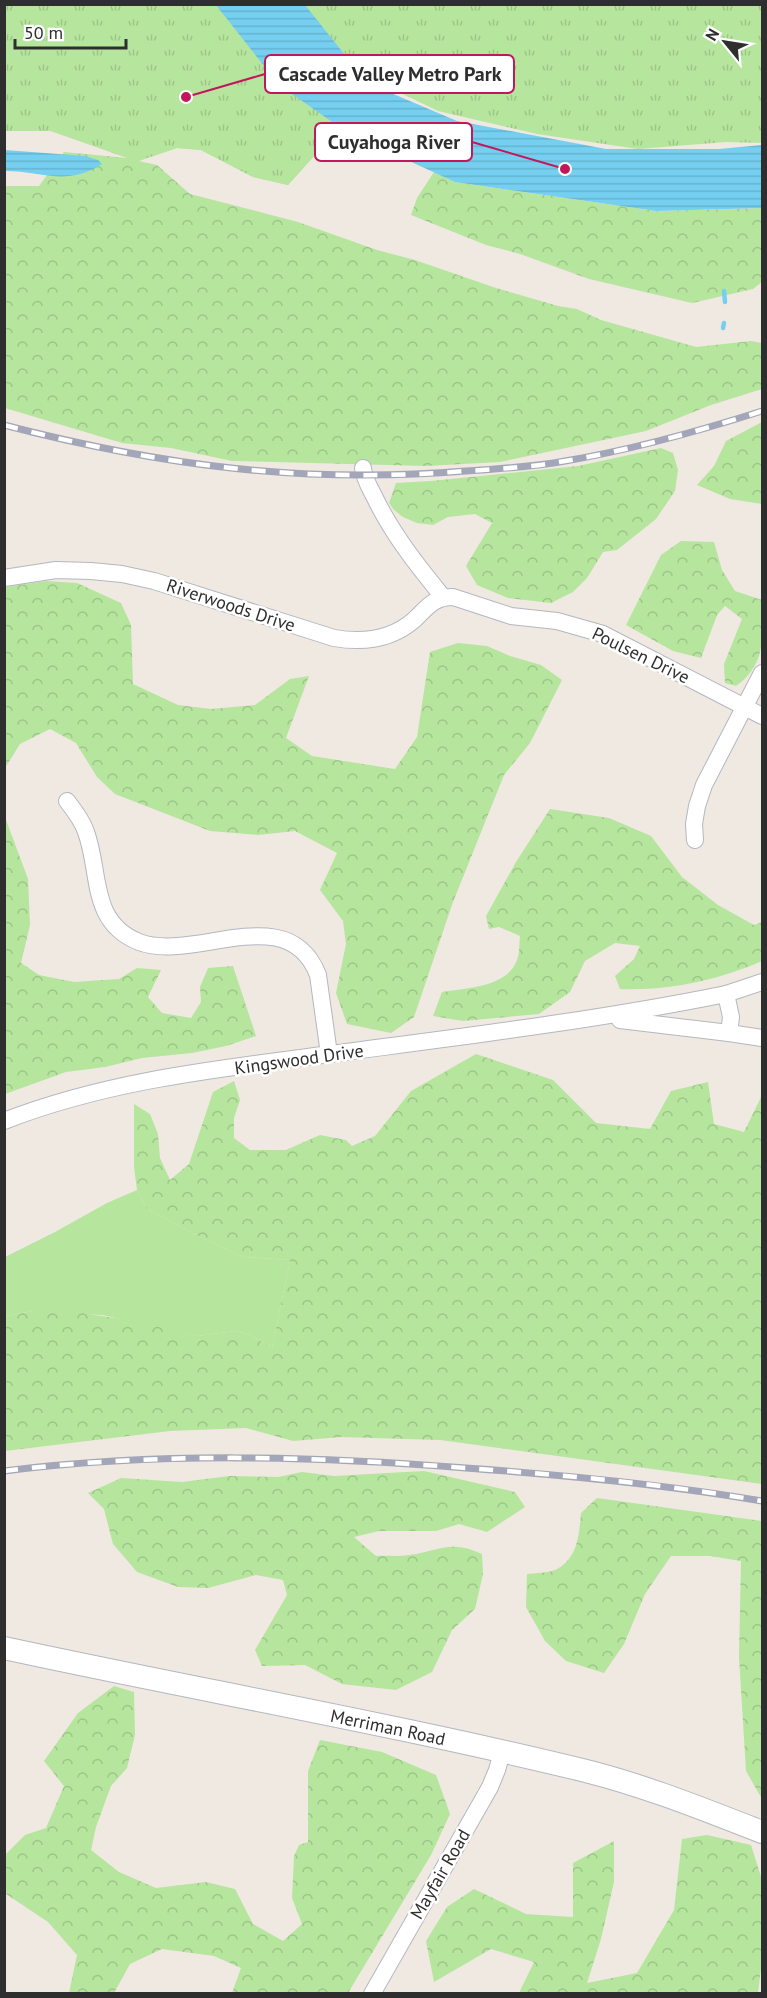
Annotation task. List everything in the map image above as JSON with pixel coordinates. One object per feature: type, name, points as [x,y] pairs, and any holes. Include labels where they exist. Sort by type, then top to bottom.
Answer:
[{"type":"main road","name":"Merriman Road","points":[[4,1648],[450,1739],[592,1773],[762,1832]]},
{"type":"street","points":[[363,468],[364,476],[378,504],[406,552],[443,597]]},
{"type":"street","name":"Riverwoods Drive","points":[[4,578],[56,570],[122,574],[154,581],[334,638],[353,641],[370,641],[398,631],[431,602],[443,597]]},
{"type":"street","name":"Poulsen Drive","points":[[443,597],[453,597],[510,616],[557,621],[603,634],[762,716]]},
{"type":"street","points":[[695,840],[694,824],[704,785],[762,673]]},
{"type":"street","points":[[67,801],[78,815],[86,832],[99,894],[106,914],[127,936],[149,945],[174,946],[254,935],[291,943],[303,951],[314,963],[318,975],[329,1054]]},
{"type":"street","name":"Kingswood Drive","points":[[4,1121],[55,1102],[133,1083],[598,1018],[726,994],[762,982]]},
{"type":"street","points":[[726,994],[730,1017],[729,1033]]},
{"type":"street","name":"Kingswood Drive","points":[[598,1018],[762,1038]]},
{"type":"street","name":"Mayfair Road","points":[[372,1994],[490,1787],[502,1752]]},
{"type":"green space","points":[[5,5],[762,5],[762,143],[726,142],[638,149],[537,134],[438,111],[380,83],[288,185],[253,177],[201,150],[177,148],[137,161],[51,131],[5,131]]},
{"type":"green space","points":[[280,85],[340,127],[288,185],[253,177],[201,150],[177,148],[139,161],[157,165],[190,194],[298,222],[496,288],[558,306],[577,309],[601,320],[696,347],[751,341],[762,343],[762,389],[711,405],[646,431],[500,462],[426,466],[232,461],[171,448],[122,443],[5,408],[5,186],[39,186],[64,152],[127,158],[51,131],[5,131],[4,104]]},
{"type":"green space","points":[[434,172],[455,182],[656,211],[762,208],[762,282],[753,289],[692,303],[589,279],[520,254],[486,245],[411,215],[417,198]]},
{"type":"green space","points":[[762,422],[762,504],[730,499],[697,485],[714,466],[726,441]]},
{"type":"green space","points":[[661,448],[673,453],[678,470],[675,491],[656,519],[617,550],[603,552],[587,578],[573,592],[551,603],[508,598],[477,585],[466,566],[492,523],[475,514],[448,517],[433,525],[417,523],[403,517],[389,503],[396,483],[578,466]]},
{"type":"green space","points":[[681,541],[714,542],[722,570],[735,591],[762,600],[763,625],[758,658],[746,677],[736,686],[725,683],[724,664],[742,619],[725,606],[717,615],[701,658],[673,651],[626,625],[661,555]]},
{"type":"green space","points":[[46,581],[77,583],[121,603],[131,625],[133,684],[178,705],[211,709],[255,705],[290,679],[309,676],[286,738],[312,756],[395,769],[417,737],[430,652],[458,643],[487,646],[541,665],[562,680],[530,743],[504,775],[453,902],[414,1017],[391,1033],[347,1024],[336,993],[346,944],[343,921],[320,890],[337,853],[295,831],[258,835],[210,831],[115,794],[97,777],[76,743],[50,729],[20,744],[5,768],[5,587]]},
{"type":"green space","points":[[550,809],[609,818],[651,836],[682,877],[718,905],[754,925],[762,922],[762,961],[728,974],[693,983],[656,988],[620,989],[615,976],[634,959],[640,946],[615,943],[585,961],[570,992],[539,1014],[463,1021],[433,1016],[442,992],[485,985],[505,976],[512,969],[518,957],[520,936],[499,927],[489,929],[486,916],[516,862]]},
{"type":"green space","points":[[5,817],[28,879],[30,925],[21,963],[39,975],[74,982],[119,979],[137,968],[161,970],[148,997],[162,1013],[191,1018],[201,1002],[200,987],[208,968],[233,966],[256,1036],[226,1046],[192,1053],[142,1058],[105,1067],[66,1072],[5,1094]]},
{"type":"green space","points":[[476,1054],[553,1080],[596,1123],[650,1129],[671,1091],[708,1082],[714,1124],[744,1132],[762,1095],[762,1484],[440,1440],[341,1437],[293,1441],[246,1428],[170,1431],[5,1451],[5,1316],[34,1311],[69,1311],[134,1321],[198,1336],[235,1331],[250,1335],[272,1348],[290,1260],[243,1257],[147,1209],[137,1190],[134,1167],[134,1104],[150,1114],[158,1134],[160,1158],[170,1180],[189,1164],[213,1092],[234,1081],[240,1100],[234,1118],[234,1138],[250,1150],[286,1150],[320,1135],[346,1140],[352,1146],[375,1136],[411,1091]]},
{"type":"green space","points":[[137,1190],[147,1209],[243,1257],[290,1260],[272,1348],[250,1335],[235,1331],[198,1336],[102,1315],[34,1311],[5,1316],[5,1257],[107,1203]]},
{"type":"green space","points":[[424,1471],[515,1492],[525,1507],[487,1532],[459,1524],[436,1531],[379,1531],[354,1537],[376,1556],[405,1556],[445,1547],[461,1547],[482,1554],[483,1574],[475,1609],[452,1630],[432,1672],[396,1690],[342,1684],[305,1665],[262,1666],[255,1650],[287,1595],[283,1580],[256,1575],[208,1588],[178,1587],[137,1572],[113,1544],[104,1509],[88,1493],[121,1478],[182,1482],[229,1476],[278,1477],[302,1472],[334,1476]]},
{"type":"green space","points":[[597,1498],[762,1521],[762,1799],[746,1771],[739,1657],[741,1561],[710,1556],[671,1556],[645,1594],[624,1644],[604,1673],[566,1661],[545,1641],[526,1607],[527,1574],[555,1570],[568,1560],[576,1546],[581,1513]]},
{"type":"green space","points":[[114,1686],[134,1692],[135,1735],[127,1768],[111,1786],[96,1827],[91,1850],[119,1872],[156,1888],[206,1882],[235,1889],[253,1924],[283,1941],[302,1924],[292,1898],[294,1856],[299,1845],[308,1842],[308,1771],[320,1740],[382,1752],[436,1775],[450,1814],[431,1855],[348,1993],[232,1993],[241,1968],[214,1956],[162,1949],[130,1964],[114,1993],[69,1993],[77,1955],[48,1922],[6,1894],[5,1855],[25,1835],[46,1828],[64,1786],[44,1761],[78,1713]]},
{"type":"green space","points":[[707,1835],[751,1845],[762,1880],[762,1960],[758,1993],[519,1993],[534,1962],[491,1949],[434,1982],[426,1941],[447,1907],[474,1889],[526,1914],[573,1917],[573,1863],[614,1841],[614,1882],[601,1939],[587,1983],[637,1973],[674,1910],[682,1839]]},
{"type":"water","points":[[216,5],[305,5],[345,55],[391,93],[457,121],[606,149],[719,149],[762,145],[762,208],[656,211],[455,182],[348,133],[279,85]]},
{"type":"water","points":[[5,150],[85,156],[98,160],[102,164],[77,175],[66,176],[5,171]]},
{"type":"waterway","points":[[724,291],[725,302]]},
{"type":"waterway","points":[[723,328],[724,323]]},
{"type":"railway","points":[[4,425],[120,451],[234,468],[290,473],[406,474],[516,468],[565,461],[665,439],[762,411]]},
{"type":"railway","points":[[4,1471],[62,1465],[177,1459],[350,1461],[577,1477],[762,1501]]},
{"type":"place","name":"Cascade Valley Metro Park","points":[[186,97]]},
{"type":"place","name":"Cuyahoga River","points":[[565,169]]}]
